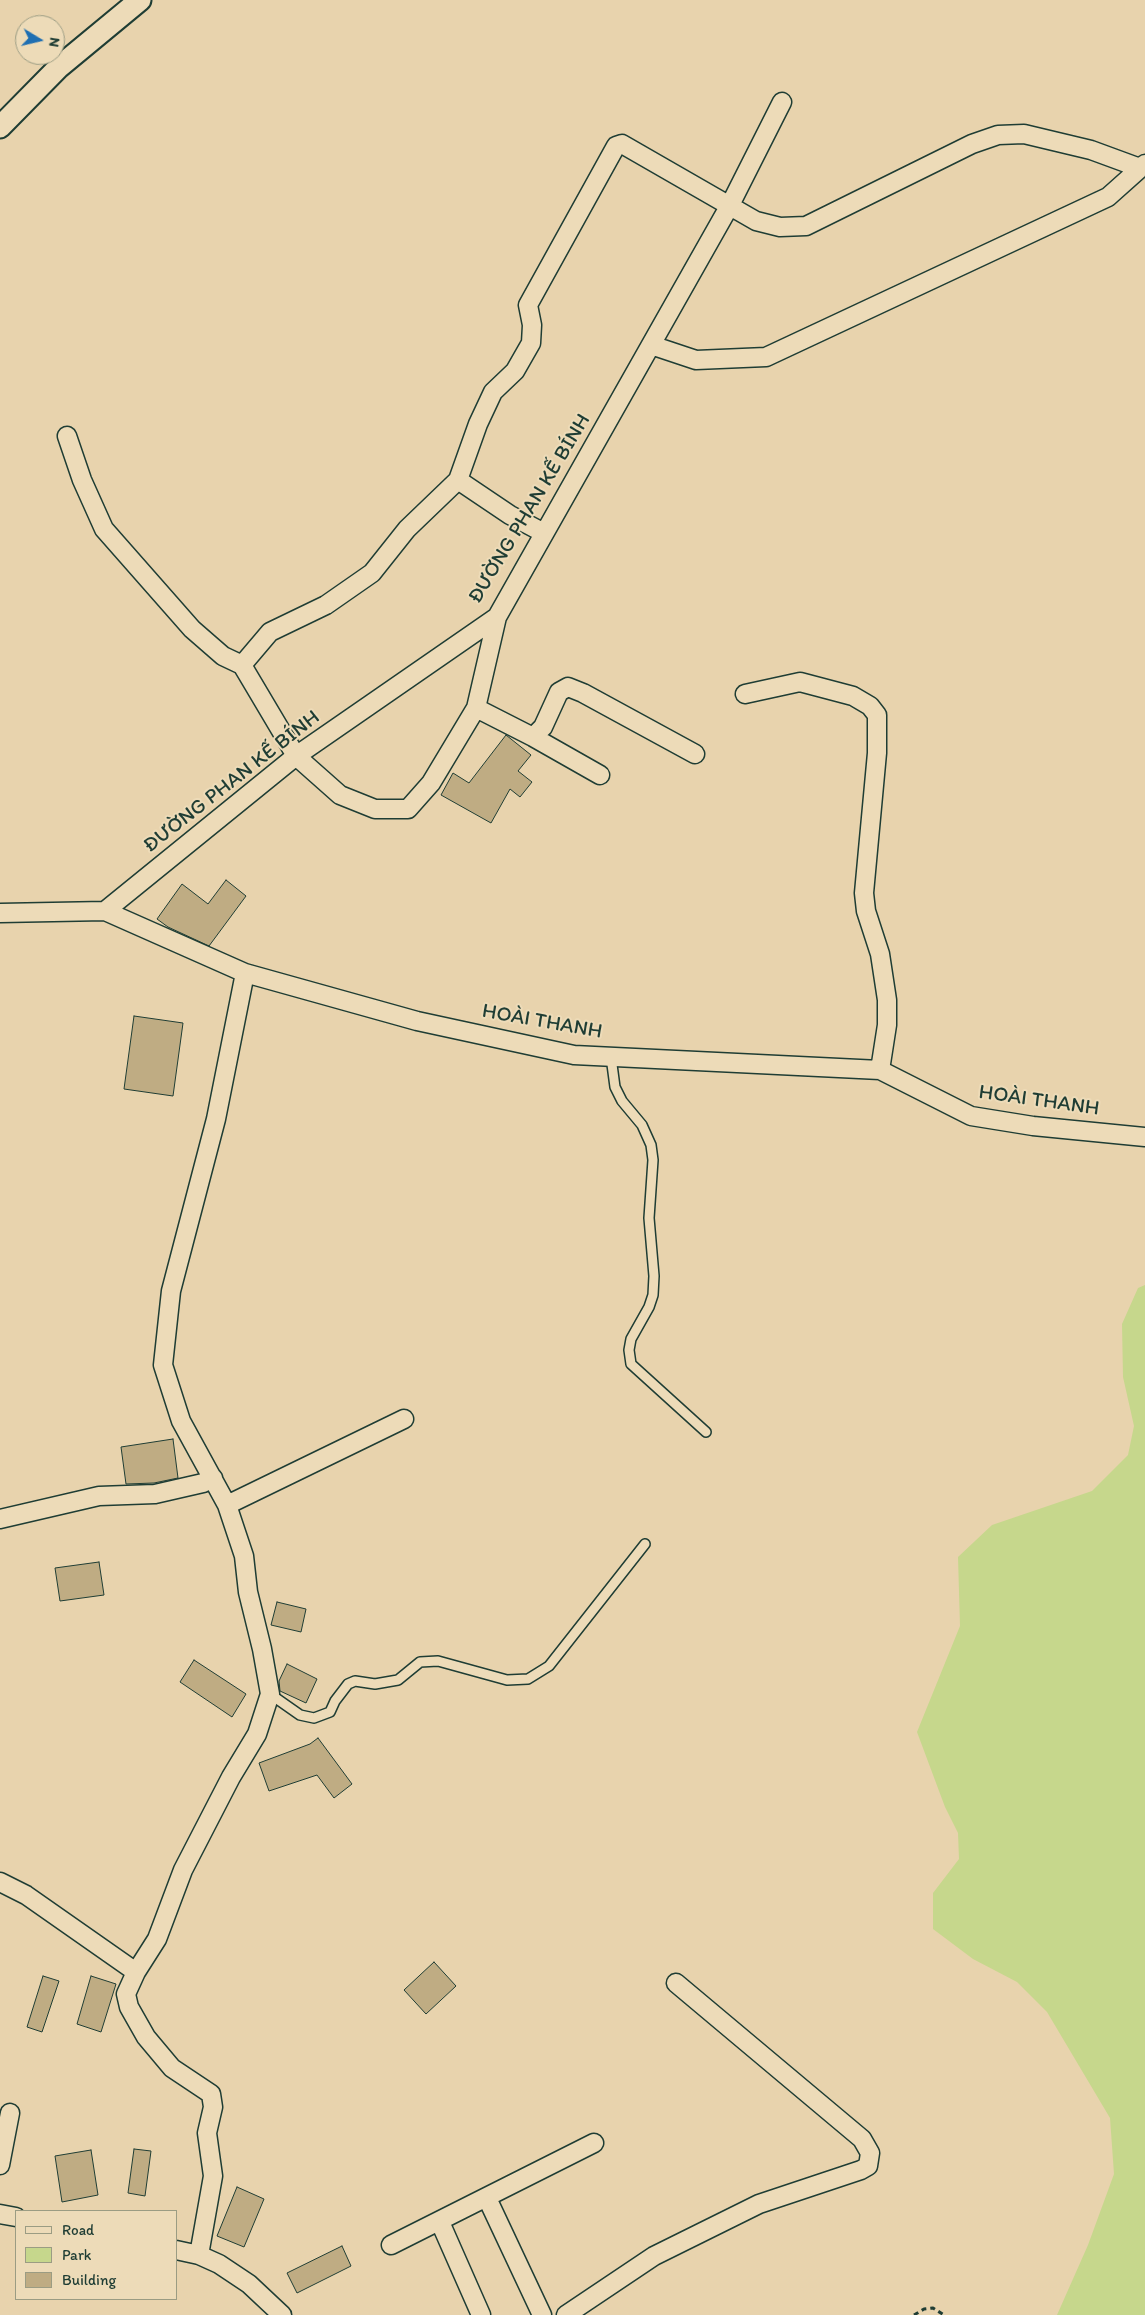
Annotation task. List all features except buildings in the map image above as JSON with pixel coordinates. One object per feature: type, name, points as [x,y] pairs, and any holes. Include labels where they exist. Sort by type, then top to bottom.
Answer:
[{"type":"street","points":[[0,127],[59,67],[140,0]]},
{"type":"street","name":"ĐƯỜNG PHAN KẾ BÍNH","points":[[105,911],[296,756],[496,617],[730,205],[782,102]]},
{"type":"street","points":[[242,665],[270,632],[326,605],[372,573],[407,529],[458,480],[478,424],[493,392],[514,371],[530,343],[532,325],[528,305],[616,146],[622,144],[756,221],[780,227],[806,226],[972,144],[998,135],[1024,134],[1091,150],[1143,166]]},
{"type":"street","points":[[651,345],[696,360],[766,358],[1108,197],[1143,166]]},
{"type":"street","points":[[67,436],[82,480],[104,529],[192,629],[223,656],[242,665],[296,756],[340,795],[375,809],[408,809],[431,783],[476,708],[496,617]]},
{"type":"street","points":[[458,480],[510,515],[544,533]]},
{"type":"street","points":[[745,694],[800,682],[853,696],[870,706],[878,715],[877,753],[864,893],[866,911],[880,954],[887,1000],[888,1025],[880,1070]]},
{"type":"street","points":[[533,737],[543,727],[559,692],[568,687],[583,693],[695,754]]},
{"type":"street","points":[[476,708],[533,737],[600,775]]},
{"type":"street","name":"HOÀI THANH","points":[[0,913],[105,911],[245,973],[417,1021],[574,1055],[880,1070],[971,1116],[1033,1126],[1145,1137]]},
{"type":"street","points":[[199,2255],[213,2176],[207,2133],[213,2107],[212,2094],[172,2068],[146,2037],[129,2007],[126,1994],[136,1972],[157,1939],[183,1870],[231,1777],[257,1734],[270,1694],[262,1649],[248,1592],[244,1556],[227,1505],[180,1420],[163,1365],[170,1291],[216,1119],[245,973]]},
{"type":"street","points":[[227,1505],[404,1419]]},
{"type":"street","points":[[0,1519],[98,1496],[155,1494],[203,1484],[213,1478]]},
{"type":"street","points":[[0,1882],[26,1895],[136,1972]]},
{"type":"street","points":[[566,2315],[654,2256],[759,2204],[868,2166],[870,2153],[862,2139],[676,1983]]},
{"type":"street","points":[[0,2165],[10,2113]]},
{"type":"street","points":[[392,2246],[594,2143]]},
{"type":"street","points":[[487,2198],[542,2315]]},
{"type":"street","points":[[0,2214],[15,2217]]},
{"type":"street","points":[[440,2222],[481,2315]]},
{"type":"street","points":[[178,2250],[199,2255],[219,2264],[249,2284],[282,2315]]},
{"type":"lane","points":[[611,1057],[615,1087],[622,1101],[642,1126],[651,1145],[653,1160],[649,1218],[654,1276],[653,1295],[649,1307],[631,1339],[629,1350],[631,1364],[706,1432]]},
{"type":"lane","points":[[270,1694],[300,1715],[314,1718],[330,1712],[335,1701],[348,1684],[355,1681],[376,1684],[398,1680],[420,1662],[438,1661],[508,1680],[528,1679],[549,1666],[645,1544]]},
{"type":"path","points":[[914,2315],[924,2309],[933,2308],[944,2315]]},
{"type":"green space","points":[[1145,1285],[1145,2315],[1057,2315],[1088,2245],[1114,2174],[1110,2118],[1047,2012],[1017,1982],[973,1959],[933,1929],[933,1893],[959,1859],[958,1833],[945,1807],[917,1732],[960,1626],[958,1557],[992,1525],[1092,1491],[1128,1455],[1134,1426],[1123,1377],[1122,1324],[1138,1288]]}]
